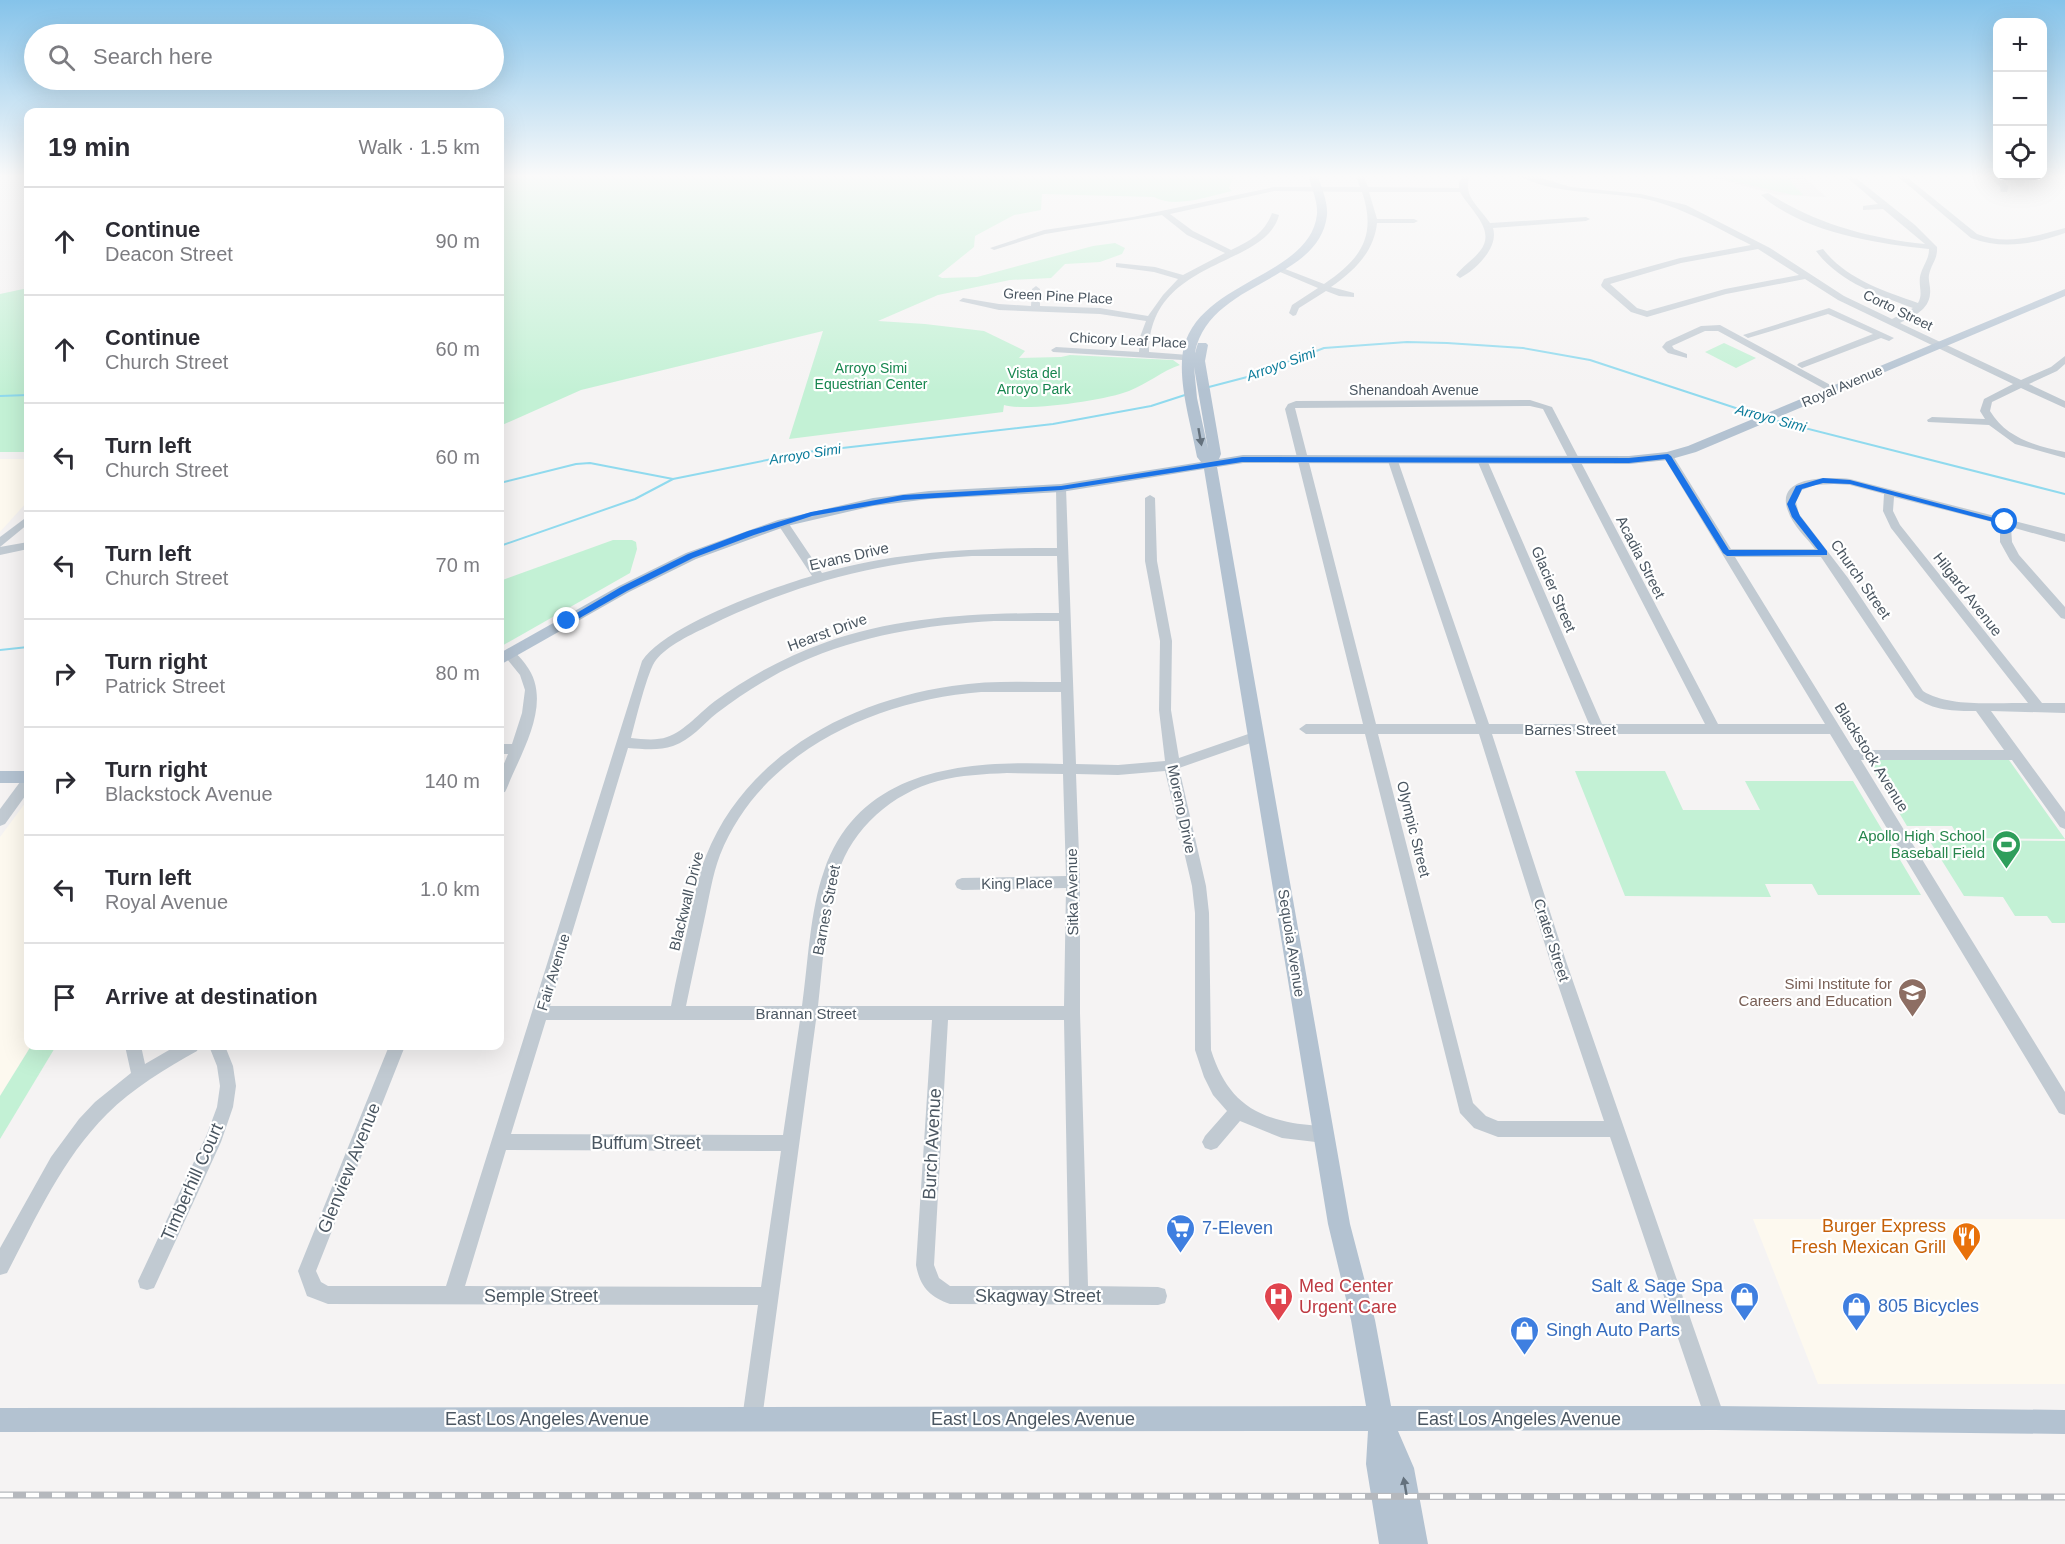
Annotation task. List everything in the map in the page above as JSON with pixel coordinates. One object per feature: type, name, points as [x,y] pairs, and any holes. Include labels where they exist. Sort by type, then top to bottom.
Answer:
[{"type":"main road","name":"Sequoia Avenue","points":[[1307,246],[1282,271],[1230,294],[1209,311],[1198,327],[1194,365],[1200,405],[1203,457],[1210,464],[1339,1224],[1363,1320],[1381,1420],[1402,1468],[1415,1544]]},
{"type":"main road","name":"Royal Avenue","points":[[504,657],[661,570],[719,544],[842,507],[903,497],[1061,488],[1242,459],[1629,460],[1668,456],[1692,449],[2065,292]]},
{"type":"main road","points":[[0,777],[24,780]]},
{"type":"main road","name":"East Los Angeles Avenue","points":[[0,1420],[1715,1418],[2065,1422]]},
{"type":"main road","name":"Sequoia Avenue","points":[[1381,1420],[1378,1464],[1392,1544]]},
{"type":"street","points":[[994,248],[1000,246]]},
{"type":"street","points":[[1217,246],[1231,253]]},
{"type":"street","points":[[1144,354],[1145,335],[1151,319],[1184,278],[1202,266],[1244,246]]},
{"type":"street","points":[[1293,313],[1295,307],[1351,267],[1366,246]]},
{"type":"street","points":[[1460,275],[1487,246]]},
{"type":"street","name":"Corto Street","points":[[1760,246],[1805,276],[1871,312],[2019,385],[2065,405]]},
{"type":"street","points":[[1760,246],[1680,261],[1605,283],[1634,310],[1652,314],[1725,292],[1805,276]]},
{"type":"street","points":[[1892,322],[1920,307],[1926,296],[1924,275],[1934,258],[1933,247],[1926,246]]},
{"type":"street","points":[[1820,251],[1824,258],[1852,278],[1920,307]]},
{"type":"street","points":[[1119,265],[1155,270],[1184,278]]},
{"type":"street","points":[[1282,271],[1323,288],[1351,295]]},
{"type":"street","points":[[1035,309],[1036,289]]},
{"type":"street","name":"Green Pine Place","points":[[963,301],[999,307],[1100,311],[1151,319]]},
{"type":"street","points":[[1748,335],[1829,311],[1889,338]]},
{"type":"street","points":[[1850,320],[1871,312]]},
{"type":"street","points":[[1683,356],[1667,347],[1704,328],[1720,328],[1833,390]]},
{"type":"street","points":[[1802,365],[1879,335]]},
{"type":"street","name":"Chicory Leaf Place","points":[[1056,350],[1144,354],[1194,365]]},
{"type":"street","points":[[2065,359],[2054,369],[1987,401],[1985,411],[1992,422],[2024,443],[2065,455]]},
{"type":"street","name":"Shenandoah Avenue","points":[[1291,406],[1296,404],[1537,404]]},
{"type":"street","name":"Acadia Street","points":[[1537,404],[1547,407],[1714,729]]},
{"type":"street","name":"Olympic Street","points":[[1291,406],[1467,1107],[1480,1122],[1497,1129],[1616,1129]]},
{"type":"street","points":[[1932,420],[1992,422]]},
{"type":"street","name":"Blackstock Avenue","points":[[1668,456],[2065,1107]]},
{"type":"street","name":"Glacier Street","points":[[1482,460],[1598,729]]},
{"type":"street","name":"Crater Street","points":[[1393,461],[1715,1418]]},
{"type":"street","name":"Church Street","points":[[1889,492],[1833,480],[1813,482],[1799,488],[1792,498],[1792,509],[1919,693],[1929,701],[1948,706],[1982,708]]},
{"type":"street","name":"Sitka Avenue","points":[[1061,488],[1073,882],[1072,1013],[1079,1296]]},
{"type":"street","points":[[1889,492],[2065,538]]},
{"type":"street","name":"Hilgard Avenue","points":[[1889,492],[1888,511],[1895,526],[2039,708]]},
{"type":"street","name":"Moreno Drive","points":[[1150,498],[1151,561],[1166,641],[1165,710],[1172,765],[1199,886],[1202,913],[1203,1050],[1213,1081],[1222,1095],[1238,1111],[1254,1121],[1275,1129],[1301,1134],[1324,1135]]},
{"type":"street","points":[[0,543],[24,522]]},
{"type":"street","points":[[2005,522],[2006,542],[2014,557],[2065,615]]},
{"type":"street","points":[[783,523],[819,577]]},
{"type":"street","points":[[0,551],[24,547]]},
{"type":"street","name":"Evans Drive","points":[[658,651],[688,632],[753,601],[819,577],[876,563],[931,555],[980,552],[1063,552]]},
{"type":"street","points":[[1727,553],[1824,553]]},
{"type":"street","name":"Hearst Drive","points":[[624,743],[661,743],[674,740],[729,698],[772,671],[819,650],[867,634],[910,624],[953,618],[1065,617]]},
{"type":"street","name":"Fair Avenue","points":[[453,1295],[648,661],[658,651]]},
{"type":"street","points":[[504,657],[518,662],[527,676],[532,691],[528,716],[504,778]]},
{"type":"street","name":"Blackwall Drive","points":[[677,1013],[707,871],[717,845],[746,798],[785,759],[835,726],[863,713],[913,697],[975,688],[1066,687]]},
{"type":"street","points":[[1982,708],[2065,708]]},
{"type":"street","points":[[1982,708],[2064,819]]},
{"type":"street","name":"Barnes Street","points":[[1306,729],[1835,729]]},
{"type":"street","name":"Barnes Street","points":[[752,1419],[829,875],[848,836],[862,819],[899,791],[942,774],[989,768],[1131,770],[1172,765],[1257,736]]},
{"type":"street","points":[[504,749],[515,749]]},
{"type":"street","points":[[1851,756],[2016,755]]},
{"type":"street","points":[[0,820],[24,786]]},
{"type":"street","name":"King Place","points":[[962,884],[1073,882]]},
{"type":"street","name":"Brannan Street","points":[[540,1013],[1072,1013]]},
{"type":"street","name":"Burch Avenue","points":[[926,1274],[940,1013]]},
{"type":"street","points":[[134,1050],[140,1076]]},
{"type":"street","points":[[0,1266],[62,1156],[78,1133],[100,1108],[140,1076],[184,1050]]},
{"type":"street","name":"Timberhill Court","points":[[147,1281],[215,1136],[225,1107],[228,1086],[225,1066],[219,1050]]},
{"type":"street","name":"Glenview Avenue","points":[[314,1289],[307,1271],[395,1050]]},
{"type":"street","points":[[1211,1142],[1238,1111]]},
{"type":"street","name":"Buffum Street","points":[[501,1142],[791,1143]]},
{"type":"street","name":"Skagway Street","points":[[926,1274],[931,1284],[940,1292],[950,1295],[1158,1296]]},
{"type":"street","name":"Semple Street","points":[[314,1289],[328,1295],[769,1296]]},
{"type":"shaded area","points":[[0,459],[24,459],[24,505],[0,532]]},
{"type":"shaded area","points":[[24,804],[24,1050],[29,1050],[0,1096],[0,837]]},
{"type":"shaded area","points":[[1753,1219],[2065,1219],[2065,1384],[1818,1384]]},
{"type":"green space","points":[[504,246],[974,246],[938,276],[942,278],[977,277],[1093,246],[1121,246],[1125,248],[1122,254],[1100,262],[1065,264],[1051,278],[1010,280],[938,295],[878,321],[984,331],[1025,351],[1019,358],[1070,355],[1173,360],[1180,365],[1129,391],[1103,398],[1048,406],[1004,405],[1003,412],[789,439],[823,331],[581,390],[504,424]]},
{"type":"green space","points":[[24,289],[24,452],[0,452],[0,294]]},
{"type":"green space","points":[[1724,343],[1756,358],[1736,368],[1705,352]]},
{"type":"green space","points":[[613,540],[636,542],[637,549],[630,573],[504,645],[504,580]]},
{"type":"green space","points":[[1867,759],[2009,760],[2065,839],[1959,838],[1952,826],[1907,826]]},
{"type":"green space","points":[[1575,771],[1665,771],[1683,810],[1760,810],[1745,781],[1853,781],[1921,895],[1818,895],[1812,884],[1765,884],[1771,897],[1625,896]]},
{"type":"green space","name":"Apollo High School Baseball Field","points":[[1929,840],[2065,841],[2065,923],[2052,923],[2047,916],[2015,916],[2003,897],[1964,896]]},
{"type":"green space","points":[[29,1050],[54,1050],[0,1139],[0,1096]]},
{"type":"waterway","name":"Arroyo Simi","points":[[1205,388],[1251,376],[1324,348],[1407,342],[1447,343],[1523,348],[1590,360],[1763,417]]},
{"type":"waterway","name":"Arroyo Simi","points":[[673,479],[807,452],[1053,424],[1151,406],[1188,394]]},
{"type":"waterway","points":[[0,396],[24,395]]},
{"type":"waterway","name":"Arroyo Simi","points":[[1769,419],[2065,494]]},
{"type":"waterway","points":[[504,482],[576,464],[590,463],[673,479]]},
{"type":"waterway","name":"Arroyo Simi","points":[[504,545],[635,499],[673,479]]},
{"type":"waterway","name":"Arroyo Simi","points":[[0,650],[24,647]]},
{"type":"railway","points":[[0,1495],[2065,1497]]},
{"type":"place","name":"Apollo High School Baseball Field","points":[[2006,870]]},
{"type":"place","name":"Simi Institute for Careers and Education","points":[[1913,1018]]},
{"type":"place","name":"7-Eleven","points":[[1181,1254]]},
{"type":"place","name":"Burger Express Fresh Mexican Grill","points":[[1967,1262]]},
{"type":"place","name":"Med Center Urgent Care","points":[[1278,1322]]},
{"type":"place","name":"Salt & Sage Spa and Wellness","points":[[1744,1322]]},
{"type":"place","name":"805 Bicycles","points":[[1857,1332]]},
{"type":"place","name":"Singh Auto Parts","points":[[1525,1356]]},
{"type":"route","points":[[567,621],[690,556],[719,544],[811,514],[903,497],[1061,488],[1242,459],[1629,460],[1668,456],[1727,553],[1824,553],[1796,517],[1791,504],[1799,488],[1813,482],[1833,480],[1850,482],[2005,522]]},
{"type":"park label","name":"Arroyo Simi Equestrian Center","points":[[871,376]]},
{"type":"park label","name":"Vista del Arroyo Park","points":[[1034,382]]}]
